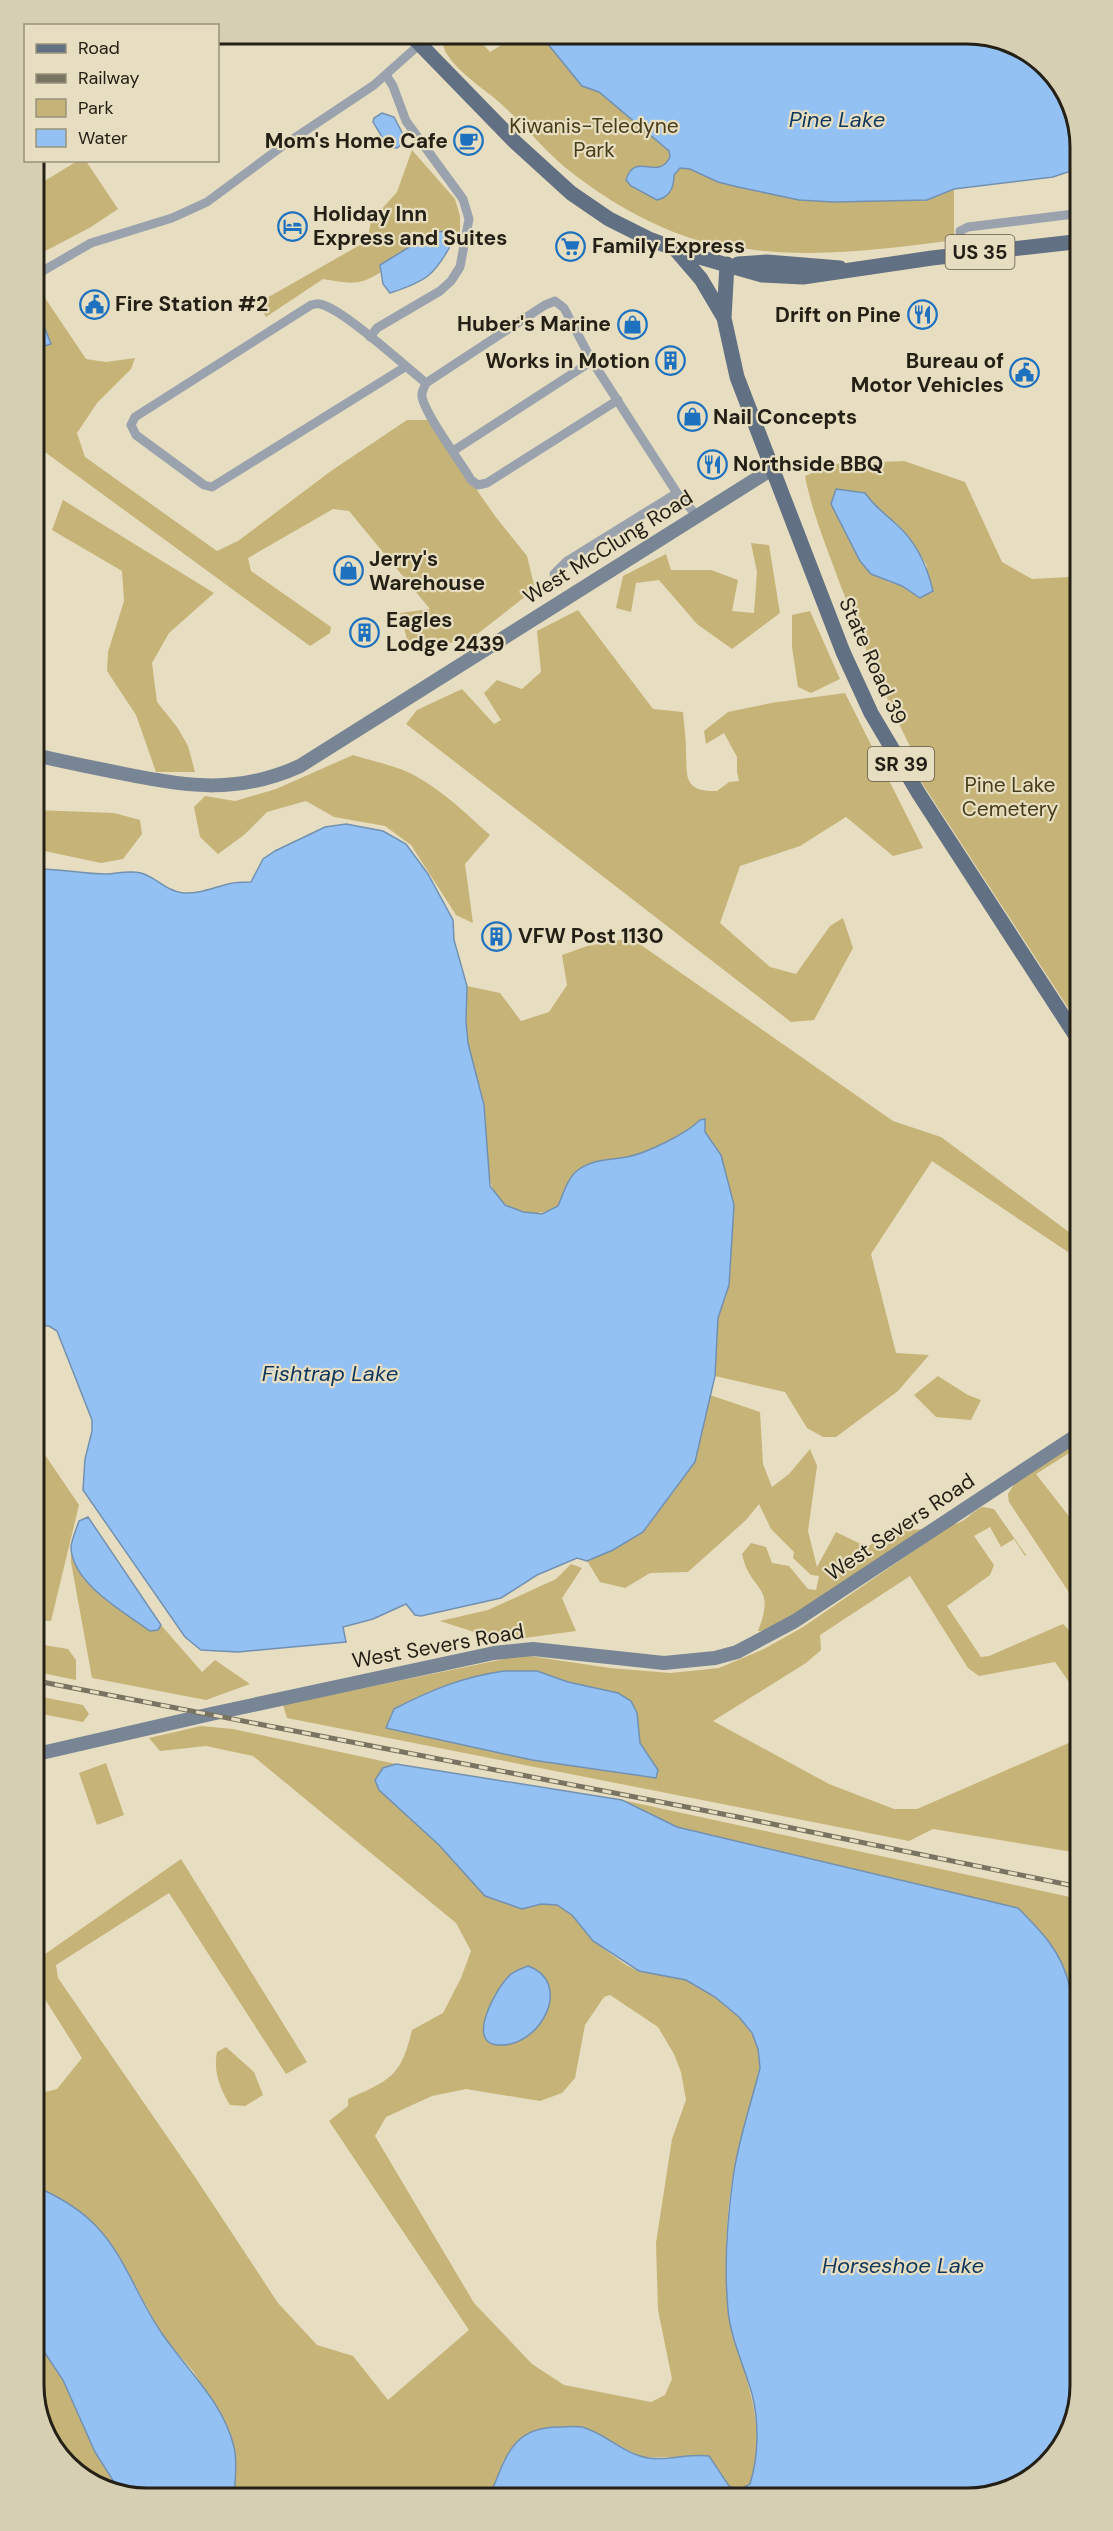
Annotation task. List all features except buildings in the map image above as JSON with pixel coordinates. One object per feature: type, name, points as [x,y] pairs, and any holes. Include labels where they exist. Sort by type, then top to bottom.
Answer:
[{"type":"main road","name":"US 35","points":[[420,44],[515,142],[572,193],[609,219],[674,249],[727,264],[767,262],[849,269],[1070,242]]},
{"type":"main road","points":[[674,249],[701,279],[724,318]]},
{"type":"main road","name":"State Road 39","points":[[727,264],[724,318],[737,377],[843,652],[871,713],[919,794],[1070,1027]]},
{"type":"street","points":[[44,270],[91,243],[172,218],[207,202],[284,145],[386,75],[411,44]]},
{"type":"street","points":[[370,337],[377,328],[432,296],[452,281],[460,267],[469,219],[463,200],[406,121],[393,86],[386,75]]},
{"type":"street","points":[[961,254],[960,231],[968,227],[1070,214]]},
{"type":"street","points":[[618,400],[487,483],[478,485],[471,480],[422,397],[426,383],[545,305],[555,301],[564,308],[592,361],[618,400],[677,493],[699,517]]},
{"type":"street","points":[[405,367],[212,487],[204,485],[133,430],[131,425],[135,417],[311,304],[320,304],[331,309],[370,337],[426,383]]},
{"type":"street","points":[[453,451],[592,361]]},
{"type":"street","name":"West McClung Road","points":[[44,757],[198,787],[244,784],[269,779],[300,766],[772,469]]},
{"type":"street","points":[[554,574],[567,561],[677,493]]},
{"type":"street","name":"West Severs Road","points":[[44,1753],[211,1714],[494,1653],[533,1649],[664,1664],[715,1658],[737,1652],[795,1621],[1070,1440]]},
{"type":"green space","name":"Kiwanis-Teledyne Park","points":[[443,44],[483,44],[490,52],[503,44],[548,44],[582,86],[599,91],[692,170],[718,182],[834,202],[927,200],[954,189],[954,240],[870,250],[813,253],[757,250],[706,242],[676,233],[627,210],[567,169],[502,105],[458,68]]},
{"type":"green space","points":[[412,150],[455,199],[460,216],[460,239],[453,241],[450,231],[380,265],[381,272],[366,280],[346,282],[323,279],[266,317],[258,303],[367,241],[371,221],[397,192]]},
{"type":"green space","points":[[76,162],[87,162],[118,209],[91,227],[44,252],[44,181]]},
{"type":"green space","points":[[44,296],[86,359],[106,362],[135,358],[131,369],[97,403],[77,433],[85,457],[217,551],[238,541],[331,471],[407,420],[428,420],[495,516],[527,556],[535,589],[471,639],[437,645],[408,643],[400,613],[430,609],[349,511],[333,509],[248,558],[251,571],[331,627],[330,633],[310,646],[44,451],[44,346],[51,344],[44,326]]},
{"type":"green space","name":"Pine Lake Cemetery","points":[[904,461],[965,482],[1002,562],[1032,579],[1070,578],[1070,1011],[918,777],[924,773],[900,727],[840,584],[820,530],[805,476],[833,464]],"holes":[[[865,493],[905,533],[927,566],[920,598],[902,586],[888,582]]]},
{"type":"green space","points":[[63,500],[214,593],[169,633],[152,663],[157,702],[177,727],[188,746],[195,772],[156,772],[136,715],[107,671],[108,652],[124,601],[122,571],[52,530]]},
{"type":"green space","points":[[751,543],[769,545],[780,613],[732,649],[697,624],[659,580],[636,583],[631,612],[616,608],[623,576],[666,554],[671,570],[711,570],[738,580],[732,611],[754,613],[757,572]]},
{"type":"green space","points":[[578,610],[653,709],[683,712],[687,775],[689,781],[698,789],[717,791],[729,782],[739,781],[737,757],[724,733],[706,744],[704,731],[728,712],[771,703],[845,693],[923,848],[893,856],[846,817],[800,846],[740,866],[720,923],[770,967],[796,974],[830,926],[843,918],[853,948],[814,1020],[791,1022],[406,724],[417,710],[462,689],[494,724],[501,720],[484,693],[497,680],[522,689],[541,672],[537,631]]},
{"type":"green space","points":[[810,611],[840,679],[811,693],[798,687],[792,647],[792,615]]},
{"type":"green space","points":[[353,755],[403,770],[427,783],[490,835],[465,864],[473,923],[456,915],[411,845],[385,826],[334,817],[306,801],[267,812],[244,835],[218,854],[200,837],[194,807],[205,796],[235,801],[276,789]]},
{"type":"green space","points":[[44,810],[114,813],[140,820],[142,834],[123,859],[101,863],[44,851]]},
{"type":"green space","points":[[631,938],[893,1121],[941,1137],[1070,1233],[1070,1253],[932,1161],[871,1254],[896,1353],[929,1355],[898,1391],[836,1437],[823,1437],[807,1428],[785,1392],[715,1376],[718,1318],[729,1285],[734,1205],[721,1155],[705,1132],[705,1124],[700,1120],[676,1137],[645,1152],[584,1166],[571,1177],[558,1206],[547,1211],[532,1213],[515,1209],[503,1202],[494,1191],[489,1178],[484,1105],[467,1035],[467,986],[500,993],[521,1021],[549,1012],[567,985],[562,955],[587,946]]},
{"type":"green space","points":[[938,1376],[968,1395],[981,1400],[971,1420],[936,1417],[914,1395]]},
{"type":"green space","points":[[710,1395],[760,1412],[763,1464],[772,1487],[789,1474],[810,1449],[817,1466],[808,1531],[817,1567],[836,1532],[867,1547],[892,1531],[924,1529],[823,1598],[766,1631],[758,1631],[765,1604],[742,1554],[751,1543],[766,1547],[772,1563],[789,1566],[808,1589],[816,1590],[819,1576],[811,1575],[793,1558],[794,1552],[771,1529],[759,1504],[746,1520],[688,1572],[650,1573],[625,1588],[600,1582],[587,1561],[613,1550],[643,1532],[695,1462]]},
{"type":"green space","points":[[1070,1447],[1070,1452],[1036,1474],[1070,1518],[1070,1594],[1009,1502],[1008,1494],[1015,1483]]},
{"type":"green space","points":[[44,1453],[79,1505],[51,1621],[44,1621]]},
{"type":"green space","points":[[983,1507],[994,1509],[1026,1555],[1014,1539],[1001,1547],[990,1527],[974,1536],[994,1565],[990,1575],[947,1606],[981,1657],[989,1656],[1063,1624],[1070,1631],[1070,1684],[1055,1662],[979,1676],[968,1668],[910,1576],[820,1635],[821,1650],[806,1663],[713,1721],[829,1784],[894,1809],[917,1809],[1070,1742],[1070,1852],[933,1829],[909,1841],[287,1718],[283,1705],[523,1655],[610,1668],[670,1673],[719,1668],[764,1649],[803,1627],[953,1524]],"holes":[[[537,1671],[568,1682],[618,1693],[631,1701],[637,1713],[640,1743],[658,1770],[656,1778],[532,1760],[386,1728]]]},
{"type":"green space","points":[[71,1548],[77,1566],[149,1631],[158,1630],[161,1625],[202,1672],[215,1660],[250,1684],[206,1700],[92,1678],[71,1562]]},
{"type":"green space","points":[[571,1564],[582,1568],[562,1598],[576,1631],[502,1641],[440,1621],[488,1610],[556,1579]]},
{"type":"green space","points":[[44,1645],[68,1649],[76,1660],[76,1680],[44,1673]]},
{"type":"green space","points":[[44,1697],[83,1705],[89,1714],[83,1722],[44,1714]]},
{"type":"green space","points":[[201,1726],[233,1729],[396,1764],[383,1768],[379,1790],[439,1845],[471,1881],[522,1909],[544,1903],[558,1905],[570,1913],[597,1943],[627,1965],[642,1972],[676,1977],[697,1984],[718,1998],[747,2027],[758,2047],[759,2074],[731,2185],[726,2273],[729,2311],[755,2417],[757,2438],[750,2484],[743,2488],[733,2488],[729,2486],[720,2471],[669,2457],[642,2457],[582,2427],[504,2459],[493,2487],[235,2487],[235,2448],[221,2414],[193,2371],[162,2335],[120,2257],[60,2198],[44,2190],[44,2092],[57,2089],[82,2058],[44,1998],[44,1955],[181,1859],[307,2062],[286,2074],[169,1893],[56,1965],[58,1978],[197,2180],[278,2303],[317,2345],[353,2356],[388,2400],[469,2330],[329,2121],[348,2106],[348,2099],[374,2087],[392,2075],[403,2058],[412,2030],[443,2013],[461,1978],[471,1951],[456,1923],[253,1756],[206,1746],[160,1751],[149,1738]],"holes":[[[610,1995],[658,2027],[674,2054],[681,2072],[686,2100],[672,2139],[656,2243],[658,2310],[672,2379],[665,2395],[651,2402],[564,2385],[532,2364],[474,2303],[375,2136],[386,2117],[432,2096],[466,2089],[540,2101],[562,2093],[575,2078],[585,2025],[604,1997]]]},
{"type":"green space","points":[[106,1763],[124,1815],[97,1825],[79,1773]]},
{"type":"green space","points":[[622,1800],[1070,1897],[1070,2012],[1069,1984],[677,1827]]},
{"type":"green space","points":[[226,2047],[254,2072],[263,2095],[245,2106],[230,2105],[218,2080],[217,2052]]},
{"type":"green space","points":[[44,2352],[63,2380],[95,2452],[114,2482],[84,2466],[61,2442],[54,2430],[45,2405]]},
{"type":"water","name":"Pine Lake","points":[[548,44],[987,45],[1018,57],[1039,74],[1052,89],[1064,113],[1069,133],[1070,171],[1053,177],[954,189],[927,200],[834,202],[799,200],[738,187],[718,182],[690,169],[680,168],[674,175],[670,191],[665,197],[657,200],[631,186],[626,180],[630,171],[635,167],[659,167],[665,164],[670,157],[669,151],[599,92],[582,86]]},
{"type":"water","points":[[382,113],[394,117],[405,138],[397,148],[388,147],[373,122],[374,118]]},
{"type":"water","points":[[450,231],[453,241],[435,269],[413,285],[390,293],[383,284],[380,265],[434,232]]},
{"type":"water","points":[[44,326],[51,344],[44,346]]},
{"type":"water","points":[[836,489],[865,493],[902,530],[920,554],[933,591],[920,598],[902,586],[871,574],[860,561],[831,504]]},
{"type":"water","name":"Fishtrap Lake","points":[[346,824],[383,831],[406,844],[428,874],[453,920],[454,940],[467,986],[468,1043],[484,1105],[490,1186],[505,1205],[523,1212],[542,1214],[558,1206],[571,1177],[584,1166],[645,1152],[705,1119],[705,1132],[721,1155],[734,1205],[729,1285],[718,1318],[715,1376],[695,1462],[643,1532],[613,1550],[587,1561],[577,1558],[537,1575],[501,1598],[421,1616],[415,1615],[406,1604],[373,1619],[343,1627],[346,1642],[238,1652],[201,1650],[185,1637],[83,1490],[85,1459],[92,1431],[92,1420],[57,1331],[44,1326],[44,869],[100,874],[137,872],[177,892],[195,893],[231,883],[251,882],[263,859],[325,827]]},
{"type":"water","points":[[88,1517],[161,1625],[158,1630],[150,1631],[114,1606],[90,1585],[81,1573],[74,1561],[71,1545],[79,1521]]},
{"type":"water","points":[[504,1671],[537,1671],[568,1682],[618,1693],[631,1701],[637,1713],[640,1743],[658,1770],[656,1778],[532,1760],[386,1728],[394,1709],[408,1702],[460,1681]]},
{"type":"water","name":"Horseshoe Lake","points":[[396,1764],[622,1800],[677,1827],[1018,1908],[1042,1933],[1061,1961],[1070,1993],[1070,2385],[1064,2418],[1044,2453],[1012,2477],[987,2486],[967,2488],[743,2488],[750,2484],[753,2473],[757,2439],[756,2416],[752,2394],[730,2321],[726,2261],[735,2164],[760,2068],[758,2049],[752,2033],[739,2017],[715,1997],[686,1980],[639,1971],[593,1941],[572,1915],[557,1905],[541,1904],[522,1909],[485,1896],[439,1845],[379,1790],[375,1780],[383,1768]]},
{"type":"water","points":[[528,1966],[542,1974],[549,1986],[550,1999],[546,2013],[539,2026],[514,2043],[498,2045],[489,2042],[484,2035],[484,2026],[491,2003],[510,1975]]},
{"type":"water","points":[[44,2190],[76,2209],[90,2220],[106,2238],[124,2265],[154,2322],[213,2401],[229,2431],[234,2447],[235,2487],[139,2487],[114,2482],[95,2452],[63,2380],[44,2352]]},
{"type":"water","name":"Horseshoe Lake","points":[[559,2427],[589,2429],[625,2450],[648,2458],[709,2456],[729,2486],[733,2488],[493,2487],[506,2457],[520,2439],[530,2432],[543,2428]]},
{"type":"railway","points":[[44,1682],[738,1817],[1070,1885]]},
{"type":"place","name":"Mom's Home Cafe","points":[[469,141]]},
{"type":"place","name":"Holiday Inn Express and Suites","points":[[292,226]]},
{"type":"place","name":"Family Express","points":[[571,246]]},
{"type":"place","name":"Fire Station #2","points":[[94,304]]},
{"type":"place","name":"Drift on Pine","points":[[922,315]]},
{"type":"place","name":"Huber's Marine","points":[[632,324]]},
{"type":"place","name":"Works in Motion","points":[[671,361]]},
{"type":"place","name":"Bureau of Motor Vehicles","points":[[1025,373]]},
{"type":"place","name":"Nail Concepts","points":[[692,417]]},
{"type":"place","name":"Northside BBQ","points":[[712,464]]},
{"type":"place","name":"Jerry's Warehouse","points":[[348,571]]},
{"type":"place","name":"Eagles Lodge 2439","points":[[365,632]]},
{"type":"place","name":"VFW Post 1130","points":[[497,936]]}]
